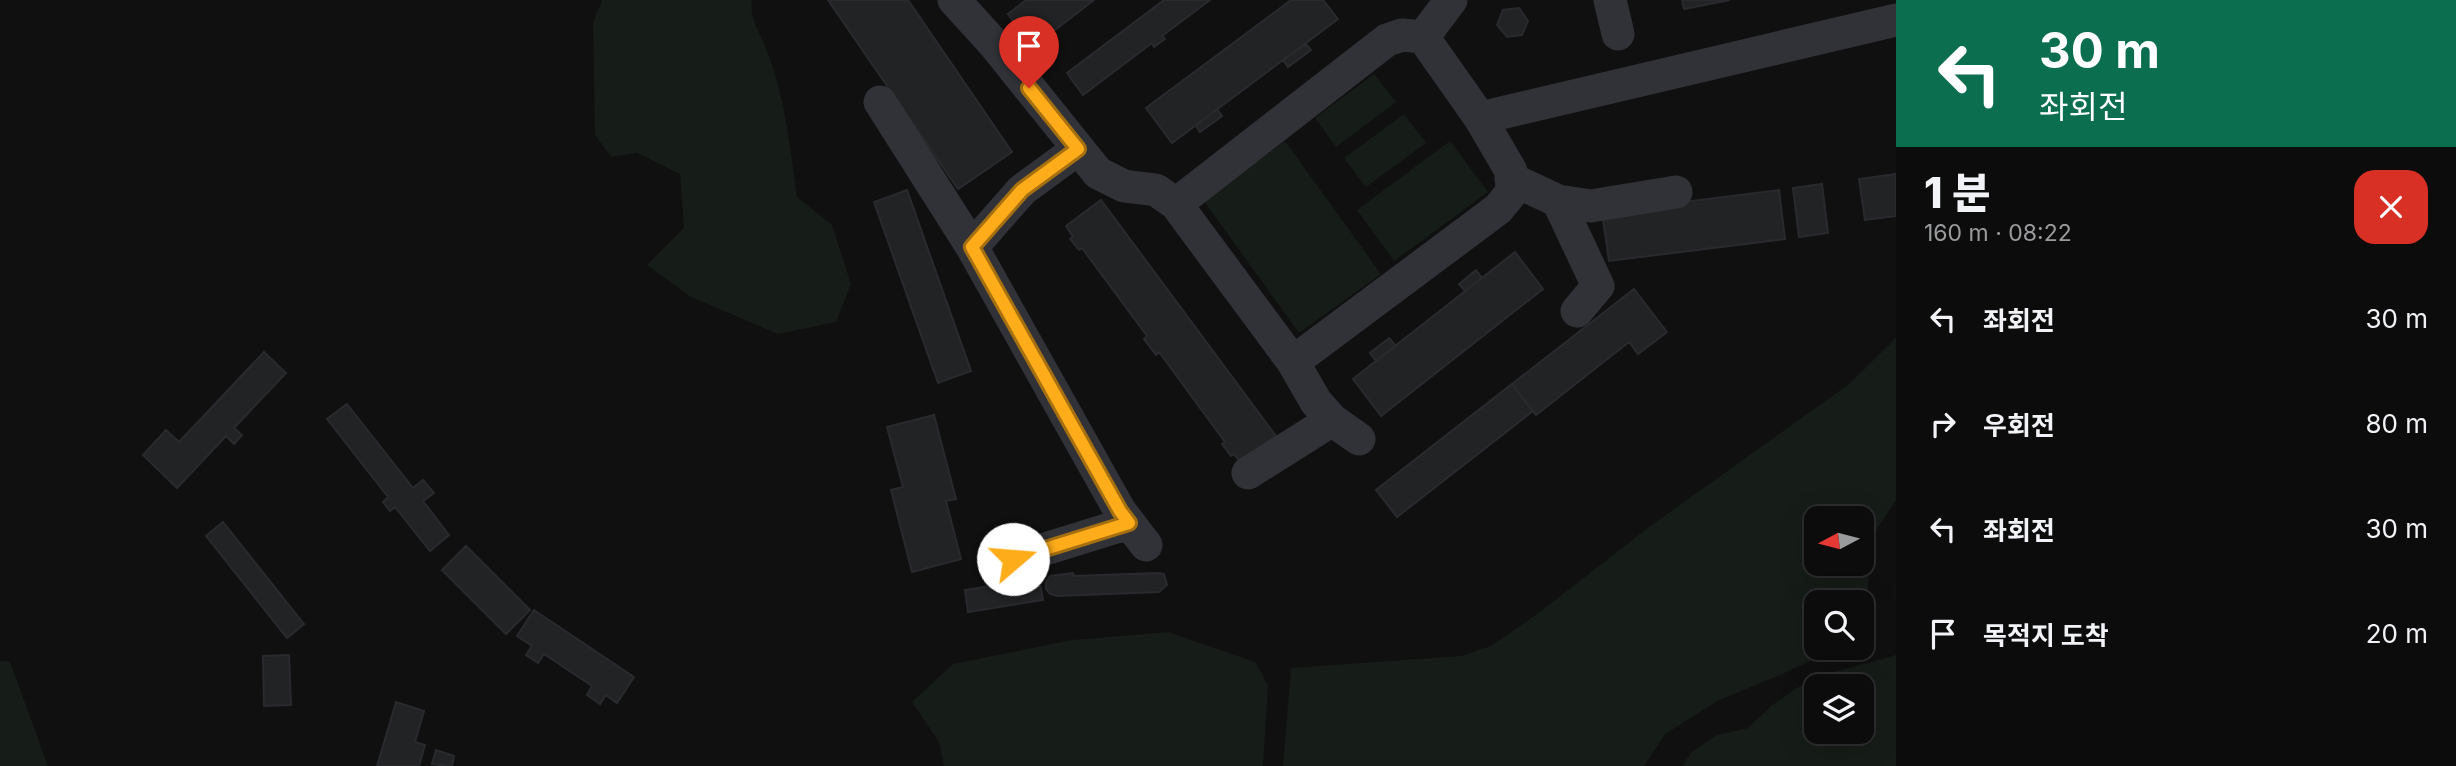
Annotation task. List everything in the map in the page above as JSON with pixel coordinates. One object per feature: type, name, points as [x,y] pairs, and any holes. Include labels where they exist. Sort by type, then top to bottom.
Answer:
[{"type":"lane","points":[[954,0],[1098,173],[1124,186],[1156,190],[1175,204],[1293,362],[1316,402],[1332,420],[1359,439]]},
{"type":"lane","points":[[1423,37],[1451,0]]},
{"type":"lane","points":[[1610,0],[1618,34]]},
{"type":"lane","points":[[1480,118],[1896,20]]},
{"type":"lane","points":[[1175,204],[1387,40],[1402,36],[1423,37]]},
{"type":"lane","points":[[1293,362],[1498,209],[1512,192],[1511,171],[1480,118],[1423,37]]},
{"type":"lane","points":[[880,102],[972,247],[1120,511],[1137,534],[1013,559]]},
{"type":"lane","points":[[972,247],[1022,190],[1078,149]]},
{"type":"lane","points":[[1511,180],[1558,201],[1591,206],[1676,192]]},
{"type":"lane","points":[[1558,201],[1598,286],[1577,311]]},
{"type":"lane","points":[[1248,473],[1332,420]]},
{"type":"shaded area","points":[[602,0],[752,0],[753,18],[772,64],[782,101],[797,197],[832,225],[851,284],[836,322],[778,334],[691,297],[647,265],[684,228],[680,174],[637,153],[611,157],[595,135],[593,23]]},
{"type":"shaded area","points":[[1374,74],[1396,102],[1336,147],[1315,118]]},
{"type":"shaded area","points":[[1404,114],[1426,143],[1366,187],[1344,158]]},
{"type":"shaded area","points":[[1285,141],[1381,274],[1299,333],[1204,201]]},
{"type":"shaded area","points":[[1450,141],[1488,192],[1394,261],[1357,210]]},
{"type":"shaded area","points":[[1896,338],[1896,500],[1877,529],[1874,541],[1874,506],[1804,506],[1804,576],[1869,576],[1868,590],[1804,590],[1804,660],[1812,660],[1719,700],[1665,734],[1644,766],[1283,766],[1291,668],[1461,656],[1491,646],[1541,611],[1649,527],[1849,384]]},
{"type":"shaded area","points":[[1168,632],[1255,662],[1268,685],[1263,766],[944,766],[939,742],[912,702],[953,664],[1072,640]]},
{"type":"shaded area","points":[[1896,655],[1896,766],[1682,766],[1692,752],[1717,735],[1748,728],[1771,706],[1804,685],[1804,744],[1874,744],[1874,674],[1828,674]]},
{"type":"shaded area","points":[[0,661],[10,662],[48,766],[0,766]]},
{"type":"building","points":[[828,0],[908,0],[1012,152],[958,189]]},
{"type":"building","points":[[1026,0],[1094,0],[1025,53],[1008,29],[1015,24],[1008,14]]},
{"type":"building","points":[[1164,0],[1210,0],[1162,36],[1165,39],[1154,47],[1152,43],[1083,95],[1067,73]]},
{"type":"building","points":[[1291,0],[1323,0],[1338,19],[1172,143],[1146,108]]},
{"type":"building","points":[[1682,0],[1730,0],[1684,9]]},
{"type":"building","points":[[1519,8],[1528,21],[1522,35],[1507,37],[1497,25],[1503,10]]},
{"type":"building","points":[[1306,44],[1311,50],[1288,67],[1283,60]]},
{"type":"building","points":[[1217,109],[1222,116],[1200,132],[1196,126]]},
{"type":"building","points":[[1896,174],[1896,216],[1865,220],[1859,179]]},
{"type":"building","points":[[1822,184],[1828,233],[1799,237],[1793,188]]},
{"type":"building","points":[[907,190],[971,371],[938,383],[874,202]]},
{"type":"building","points":[[1779,190],[1785,239],[1609,261],[1602,212]]},
{"type":"building","points":[[1101,200],[1276,436],[1240,462],[1234,454],[1231,456],[1222,444],[1225,442],[1159,352],[1156,355],[1144,339],[1147,336],[1082,248],[1079,250],[1070,239],[1073,237],[1066,226]]},
{"type":"building","points":[[1515,252],[1543,289],[1381,416],[1353,379]]},
{"type":"building","points":[[1476,270],[1482,278],[1465,291],[1459,284]]},
{"type":"building","points":[[1634,289],[1667,332],[1638,354],[1629,342],[1536,415],[1512,384]]},
{"type":"building","points":[[1389,338],[1396,346],[1376,361],[1370,353]]},
{"type":"building","points":[[264,352],[286,373],[234,428],[242,435],[234,444],[226,436],[177,488],[143,455],[166,430],[179,442]]},
{"type":"building","points":[[1512,384],[1533,411],[1397,517],[1376,490]]},
{"type":"building","points":[[347,404],[413,488],[423,480],[434,493],[423,501],[449,535],[430,551],[395,507],[390,511],[383,502],[388,497],[327,419]]},
{"type":"building","points":[[934,415],[956,499],[946,501],[961,559],[912,572],[891,490],[903,487],[887,427]]},
{"type":"building","points":[[223,522],[304,624],[287,638],[206,536]]},
{"type":"building","points":[[466,546],[530,610],[506,634],[442,570]]},
{"type":"building","points":[[1073,573],[1074,576],[1158,573],[1164,574],[1167,585],[1159,592],[1057,596],[1046,589],[1050,576]]},
{"type":"building","points":[[1039,578],[1043,600],[968,612],[965,590]]},
{"type":"building","points":[[534,610],[634,677],[617,703],[606,695],[600,704],[587,695],[592,686],[544,654],[538,663],[526,655],[532,646],[517,636]]},
{"type":"building","points":[[289,655],[291,705],[264,706],[263,656]]},
{"type":"building","points":[[396,702],[424,711],[415,742],[425,745],[419,766],[377,766]]},
{"type":"building","points":[[436,750],[454,756],[452,766],[432,764]]},
{"type":"route","points":[[1013,559],[1129,523],[972,247],[1022,190],[1078,149],[1029,88]]}]
